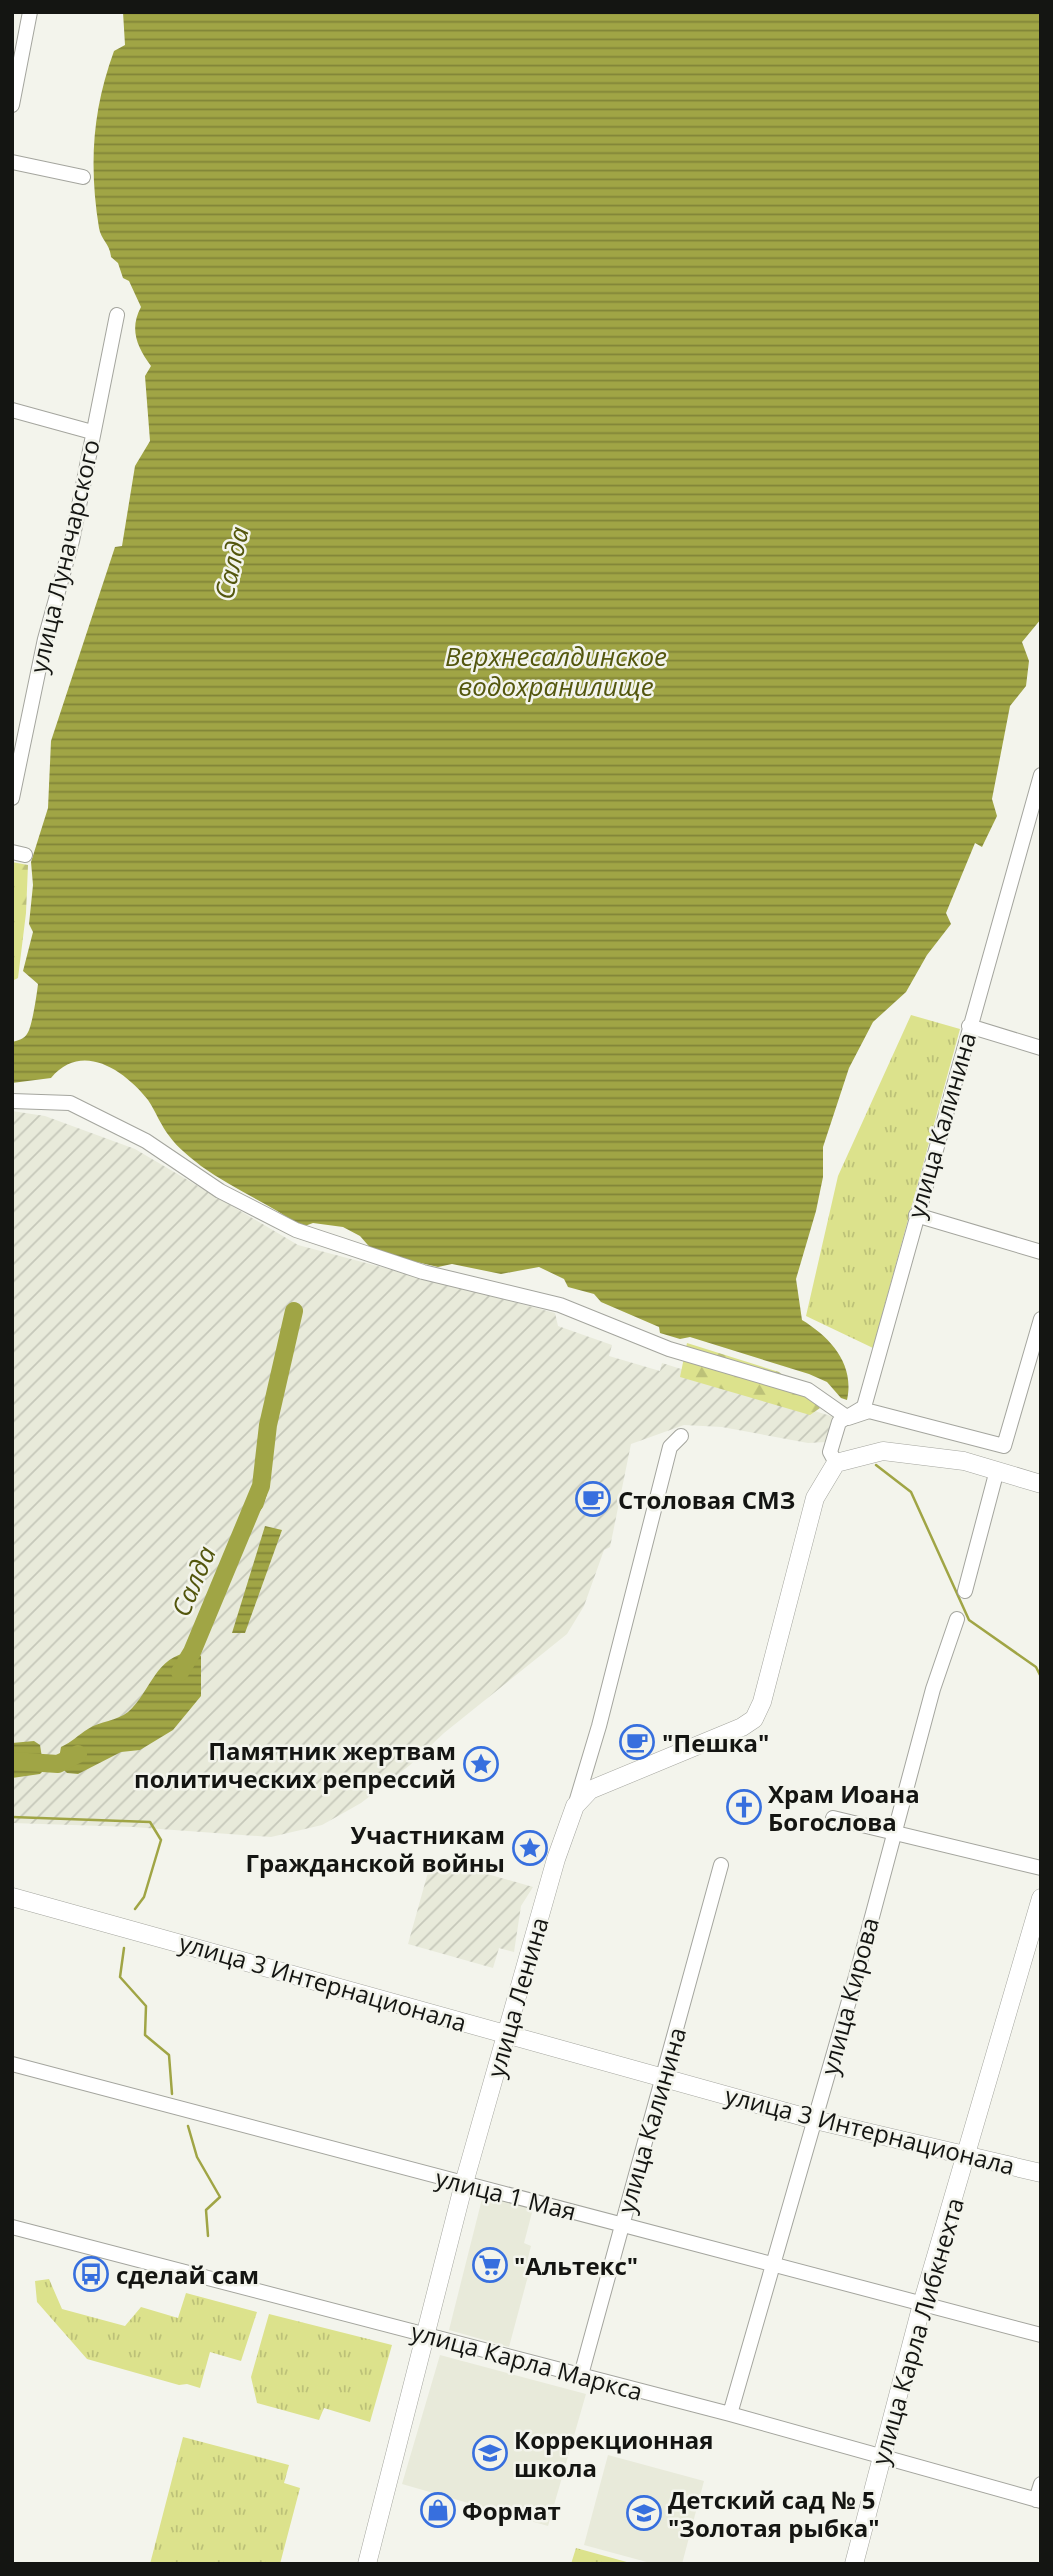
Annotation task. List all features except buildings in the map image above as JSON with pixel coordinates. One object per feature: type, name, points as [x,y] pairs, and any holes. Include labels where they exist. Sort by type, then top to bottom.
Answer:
[{"type":"main road","points":[[575,1805],[590,1790],[710,1742],[754,1719],[762,1702],[816,1498],[835,1463],[883,1451],[964,1461],[1041,1484]]},
{"type":"main road","name":"улица Ленина","points":[[367,2564],[464,2183],[556,1858],[575,1805]]},
{"type":"main road","name":"улица 3 Интернационала","points":[[12,1897],[815,2120],[967,2158],[1041,2173]]},
{"type":"main road","name":"улица Карла Либкнехта","points":[[854,2564],[922,2304],[967,2158],[1041,1898]]},
{"type":"street","points":[[12,105],[30,12]]},
{"type":"street","points":[[12,162],[83,177]]},
{"type":"street","name":"улица Луначарского","points":[[12,798],[45,639],[72,541],[117,315]]},
{"type":"street","points":[[12,410],[92,432]]},
{"type":"street","name":"улица Калинина","points":[[835,1463],[830,1452],[839,1422],[864,1407],[969,1026],[1034,825],[1041,775]]},
{"type":"street","points":[[969,1026],[1041,1048]]},
{"type":"street","points":[[12,1101],[70,1103],[146,1141],[220,1191],[296,1230],[423,1272],[560,1305],[669,1349],[808,1390],[848,1418],[869,1410],[1004,1446],[1041,1319]]},
{"type":"street","points":[[916,1215],[1041,1252]]},
{"type":"street","name":"улица Ленина","points":[[575,1805],[599,1726],[670,1447],[681,1436]]},
{"type":"street","points":[[965,1591],[997,1470]]},
{"type":"street","name":"улица Кирова","points":[[730,2414],[815,2120],[933,1689],[957,1619]]},
{"type":"street","points":[[833,1818],[893,1830],[1041,1868]]},
{"type":"street","name":"улица Калинина","points":[[581,2375],[721,1865]]},
{"type":"street","name":"улица 1 Мая","points":[[12,2064],[774,2262],[1041,2335]]},
{"type":"street","name":"улица Карла Маркса","points":[[12,2228],[730,2414],[1038,2501]]},
{"type":"street","points":[[1038,2501],[1041,2484]]},
{"type":"shaded area","points":[[12,1111],[45,1116],[135,1149],[298,1245],[555,1313],[558,1326],[612,1345],[609,1356],[660,1371],[662,1363],[834,1417],[826,1442],[808,1443],[722,1427],[684,1425],[631,1444],[610,1547],[604,1550],[584,1606],[567,1634],[444,1733],[410,1765],[361,1803],[322,1825],[271,1837],[133,1827],[12,1823]]},
{"type":"shaded area","points":[[432,1858],[533,1887],[521,1906],[514,1952],[499,1948],[493,1968],[408,1944]]},
{"type":"shaded area","points":[[484,2191],[534,2205],[524,2243],[531,2246],[524,2274],[528,2276],[509,2347],[449,2330]]},
{"type":"shaded area","name":"Коррекционная школа","points":[[440,2355],[586,2394],[548,2526],[402,2484]]},
{"type":"shaded area","name":"Детский сад № 5 \"Золотая рыбка\"","points":[[608,2455],[704,2481],[682,2564],[654,2564],[584,2545]]},
{"type":"green space","points":[[12,862],[28,865],[26,913],[18,978],[12,981]]},
{"type":"green space","points":[[911,1015],[960,1029],[873,1348],[806,1316],[838,1176]]},
{"type":"green space","points":[[687,1343],[779,1372],[820,1408],[810,1415],[680,1377]]},
{"type":"green space","points":[[49,2279],[62,2309],[125,2326],[141,2307],[178,2318],[186,2293],[257,2312],[241,2361],[210,2352],[200,2388],[187,2384],[179,2385],[87,2359],[37,2302],[35,2281]]},
{"type":"green space","points":[[269,2314],[392,2345],[370,2422],[324,2408],[319,2420],[257,2403],[251,2377]]},
{"type":"green space","points":[[183,2437],[289,2465],[284,2483],[300,2488],[280,2564],[150,2564]]},
{"type":"green space","points":[[576,2548],[634,2564],[571,2564]]},
{"type":"water","name":"Верхнесалдинское водохранилище","points":[[123,12],[1041,12],[1041,619],[1022,642],[1029,661],[1026,686],[1010,706],[992,799],[997,816],[982,847],[975,843],[946,913],[951,924],[927,955],[906,992],[873,1022],[849,1068],[823,1147],[823,1177],[796,1279],[802,1320],[831,1343],[844,1363],[849,1387],[847,1400],[841,1398],[827,1382],[809,1374],[690,1337],[680,1339],[660,1333],[659,1327],[601,1302],[594,1294],[568,1287],[564,1279],[539,1267],[501,1274],[452,1264],[438,1267],[374,1252],[360,1236],[343,1227],[313,1223],[302,1227],[193,1160],[173,1141],[148,1100],[138,1089],[115,1070],[102,1064],[76,1062],[63,1067],[51,1078],[12,1083],[12,1042],[24,1037],[29,1030],[38,984],[23,971],[33,932],[29,924],[33,885],[31,862],[48,808],[51,741],[115,547],[122,546],[135,466],[150,441],[145,376],[151,366],[142,352],[135,330],[141,307],[129,281],[123,278],[118,263],[111,257],[100,232],[94,183],[97,117],[114,51],[125,45]]},
{"type":"water","points":[[257,1486],[261,1486],[267,1494],[263,1507],[239,1538],[239,1528]]},
{"type":"water","points":[[265,1526],[282,1530],[245,1633],[232,1633]]},
{"type":"water","points":[[192,1652],[201,1656],[201,1696],[173,1730],[140,1750],[121,1752],[78,1774],[67,1773],[58,1764],[61,1747],[93,1726],[128,1712],[161,1667],[179,1655]]},
{"type":"water","points":[[34,1741],[40,1745],[44,1770],[40,1774],[12,1778],[12,1743]]},
{"type":"waterway","name":"Салда","points":[[180,1672],[192,1652],[261,1486],[268,1425],[294,1311]]},
{"type":"waterway","points":[[876,1465],[911,1492],[969,1620],[1036,1667],[1041,1677]]},
{"type":"waterway","name":"Салда","points":[[12,1761],[58,1764],[78,1754]]},
{"type":"waterway","points":[[12,1817],[150,1822],[161,1840],[144,1897],[135,1909]]},
{"type":"waterway","points":[[124,1948],[120,1977],[146,2006],[145,2035],[169,2055],[172,2094]]},
{"type":"waterway","points":[[188,2126],[197,2157],[220,2197],[206,2210],[208,2236]]},
{"type":"place","name":"Столовая СМЗ","points":[[593,1499]]},
{"type":"place","name":"\"Пешка\"","points":[[637,1742]]},
{"type":"place","name":"Памятник жертвам политических репрессий","points":[[481,1764]]},
{"type":"place","name":"Храм Иоана Богослова","points":[[744,1807]]},
{"type":"place","name":"Участникам Гражданской войны","points":[[530,1848]]},
{"type":"place","name":"\"Альтекс\"","points":[[490,2265]]},
{"type":"place","name":"сделай сам","points":[[91,2274]]},
{"type":"place","name":"Коррекционная школа","points":[[490,2453]]},
{"type":"place","name":"Формат","points":[[438,2510]]},
{"type":"place","name":"Детский сад № 5 \"Золотая рыбка\"","points":[[644,2513]]}]
